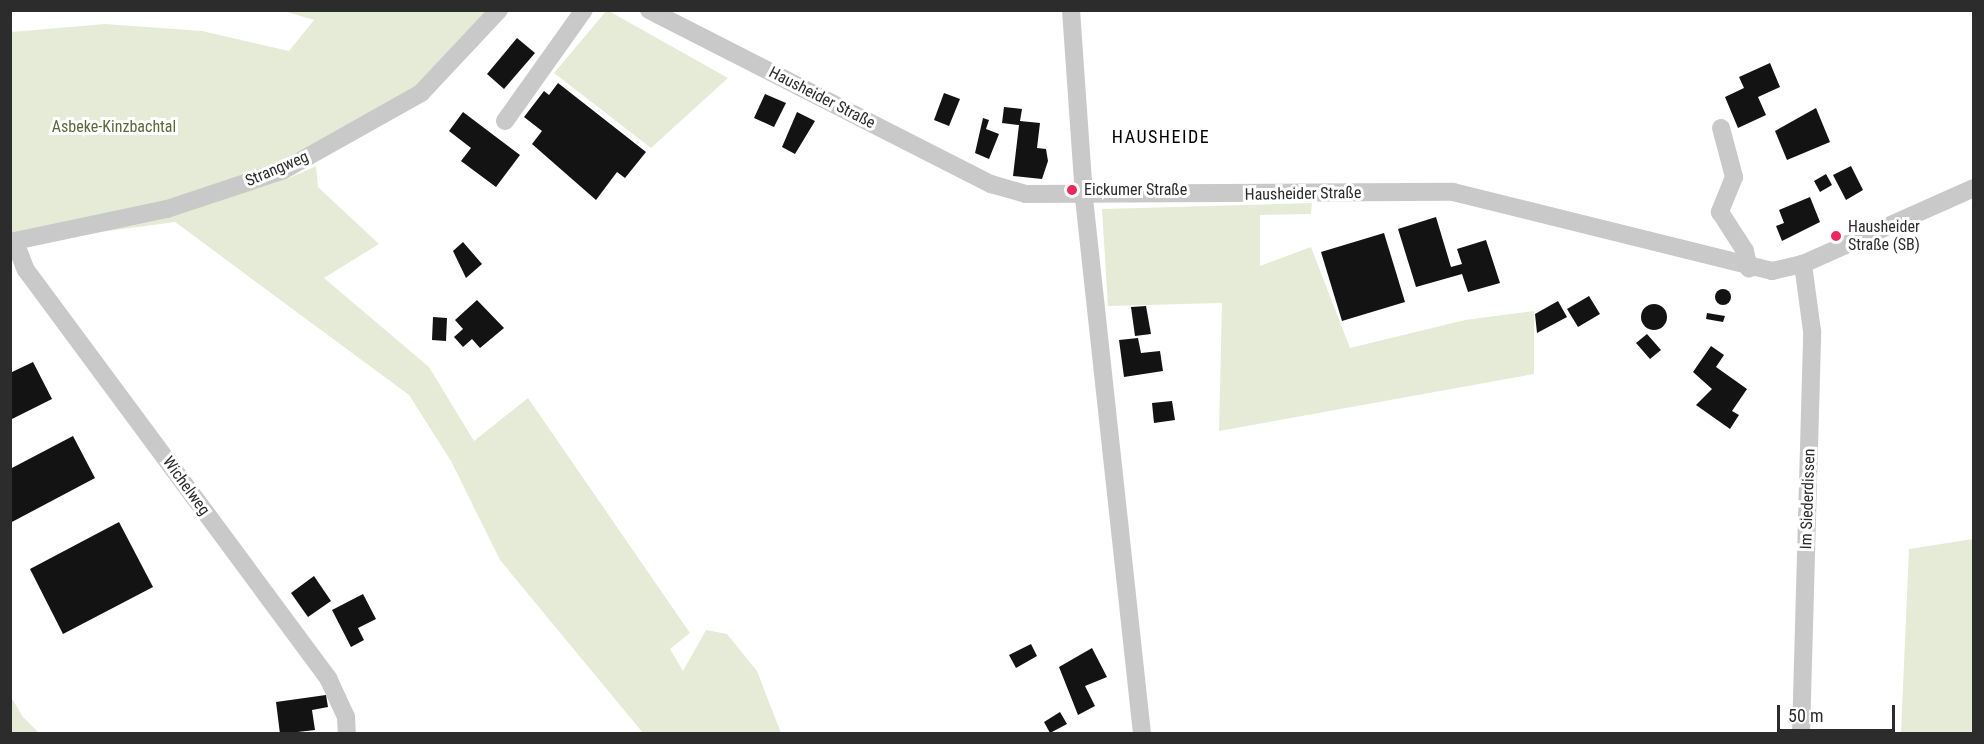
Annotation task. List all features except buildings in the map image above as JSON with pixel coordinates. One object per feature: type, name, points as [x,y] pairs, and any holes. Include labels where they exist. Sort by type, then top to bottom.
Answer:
[{"type":"street","name":"Strangweg","points":[[13,242],[167,209],[284,170],[421,93],[499,10]]},
{"type":"street","points":[[505,121],[584,10]]},
{"type":"street","name":"Hausheider Straße","points":[[649,10],[991,184],[1026,194],[1084,198],[1453,192],[1749,269],[1803,264],[1974,188]]},
{"type":"street","points":[[1071,10],[1084,198],[1142,734]]},
{"type":"street","points":[[1721,128],[1734,177],[1720,212],[1745,251],[1749,269]]},
{"type":"street","name":"Wichelweg","points":[[13,242],[26,270],[328,678],[343,709],[347,734]]},
{"type":"street","name":"Im Siederdissen","points":[[1801,734],[1812,331],[1803,264]]},
{"type":"green space","points":[[607,10],[728,78],[651,148],[554,73]]},
{"type":"green space","name":"Asbeke-Kinzbachtal","points":[[284,11],[490,11],[430,78],[414,87],[416,94],[284,170],[287,179],[316,166],[318,187],[379,244],[324,278],[429,367],[474,441],[528,398],[690,633],[670,649],[683,671],[706,630],[727,634],[757,671],[781,733],[643,733],[500,560],[451,461],[409,395],[175,222],[11,244],[11,32],[105,24],[202,31],[289,51],[314,20]]},
{"type":"green space","points":[[1312,203],[1311,214],[1260,215],[1260,266],[1311,247],[1350,348],[1465,320],[1534,311],[1534,374],[1219,431],[1222,303],[1108,306],[1102,209]]},
{"type":"green space","points":[[1973,539],[1973,733],[1901,733],[1909,549]]},
{"type":"green space","points":[[11,697],[23,717],[39,733],[11,733]]},
{"type":"place","name":"Eickumer Straße","points":[[1072,190]]},
{"type":"place","name":"Hausheider Straße (SB)","points":[[1836,236]]},
{"type":"district","name":"HAUSHEIDE","points":[[1161,137]]}]
